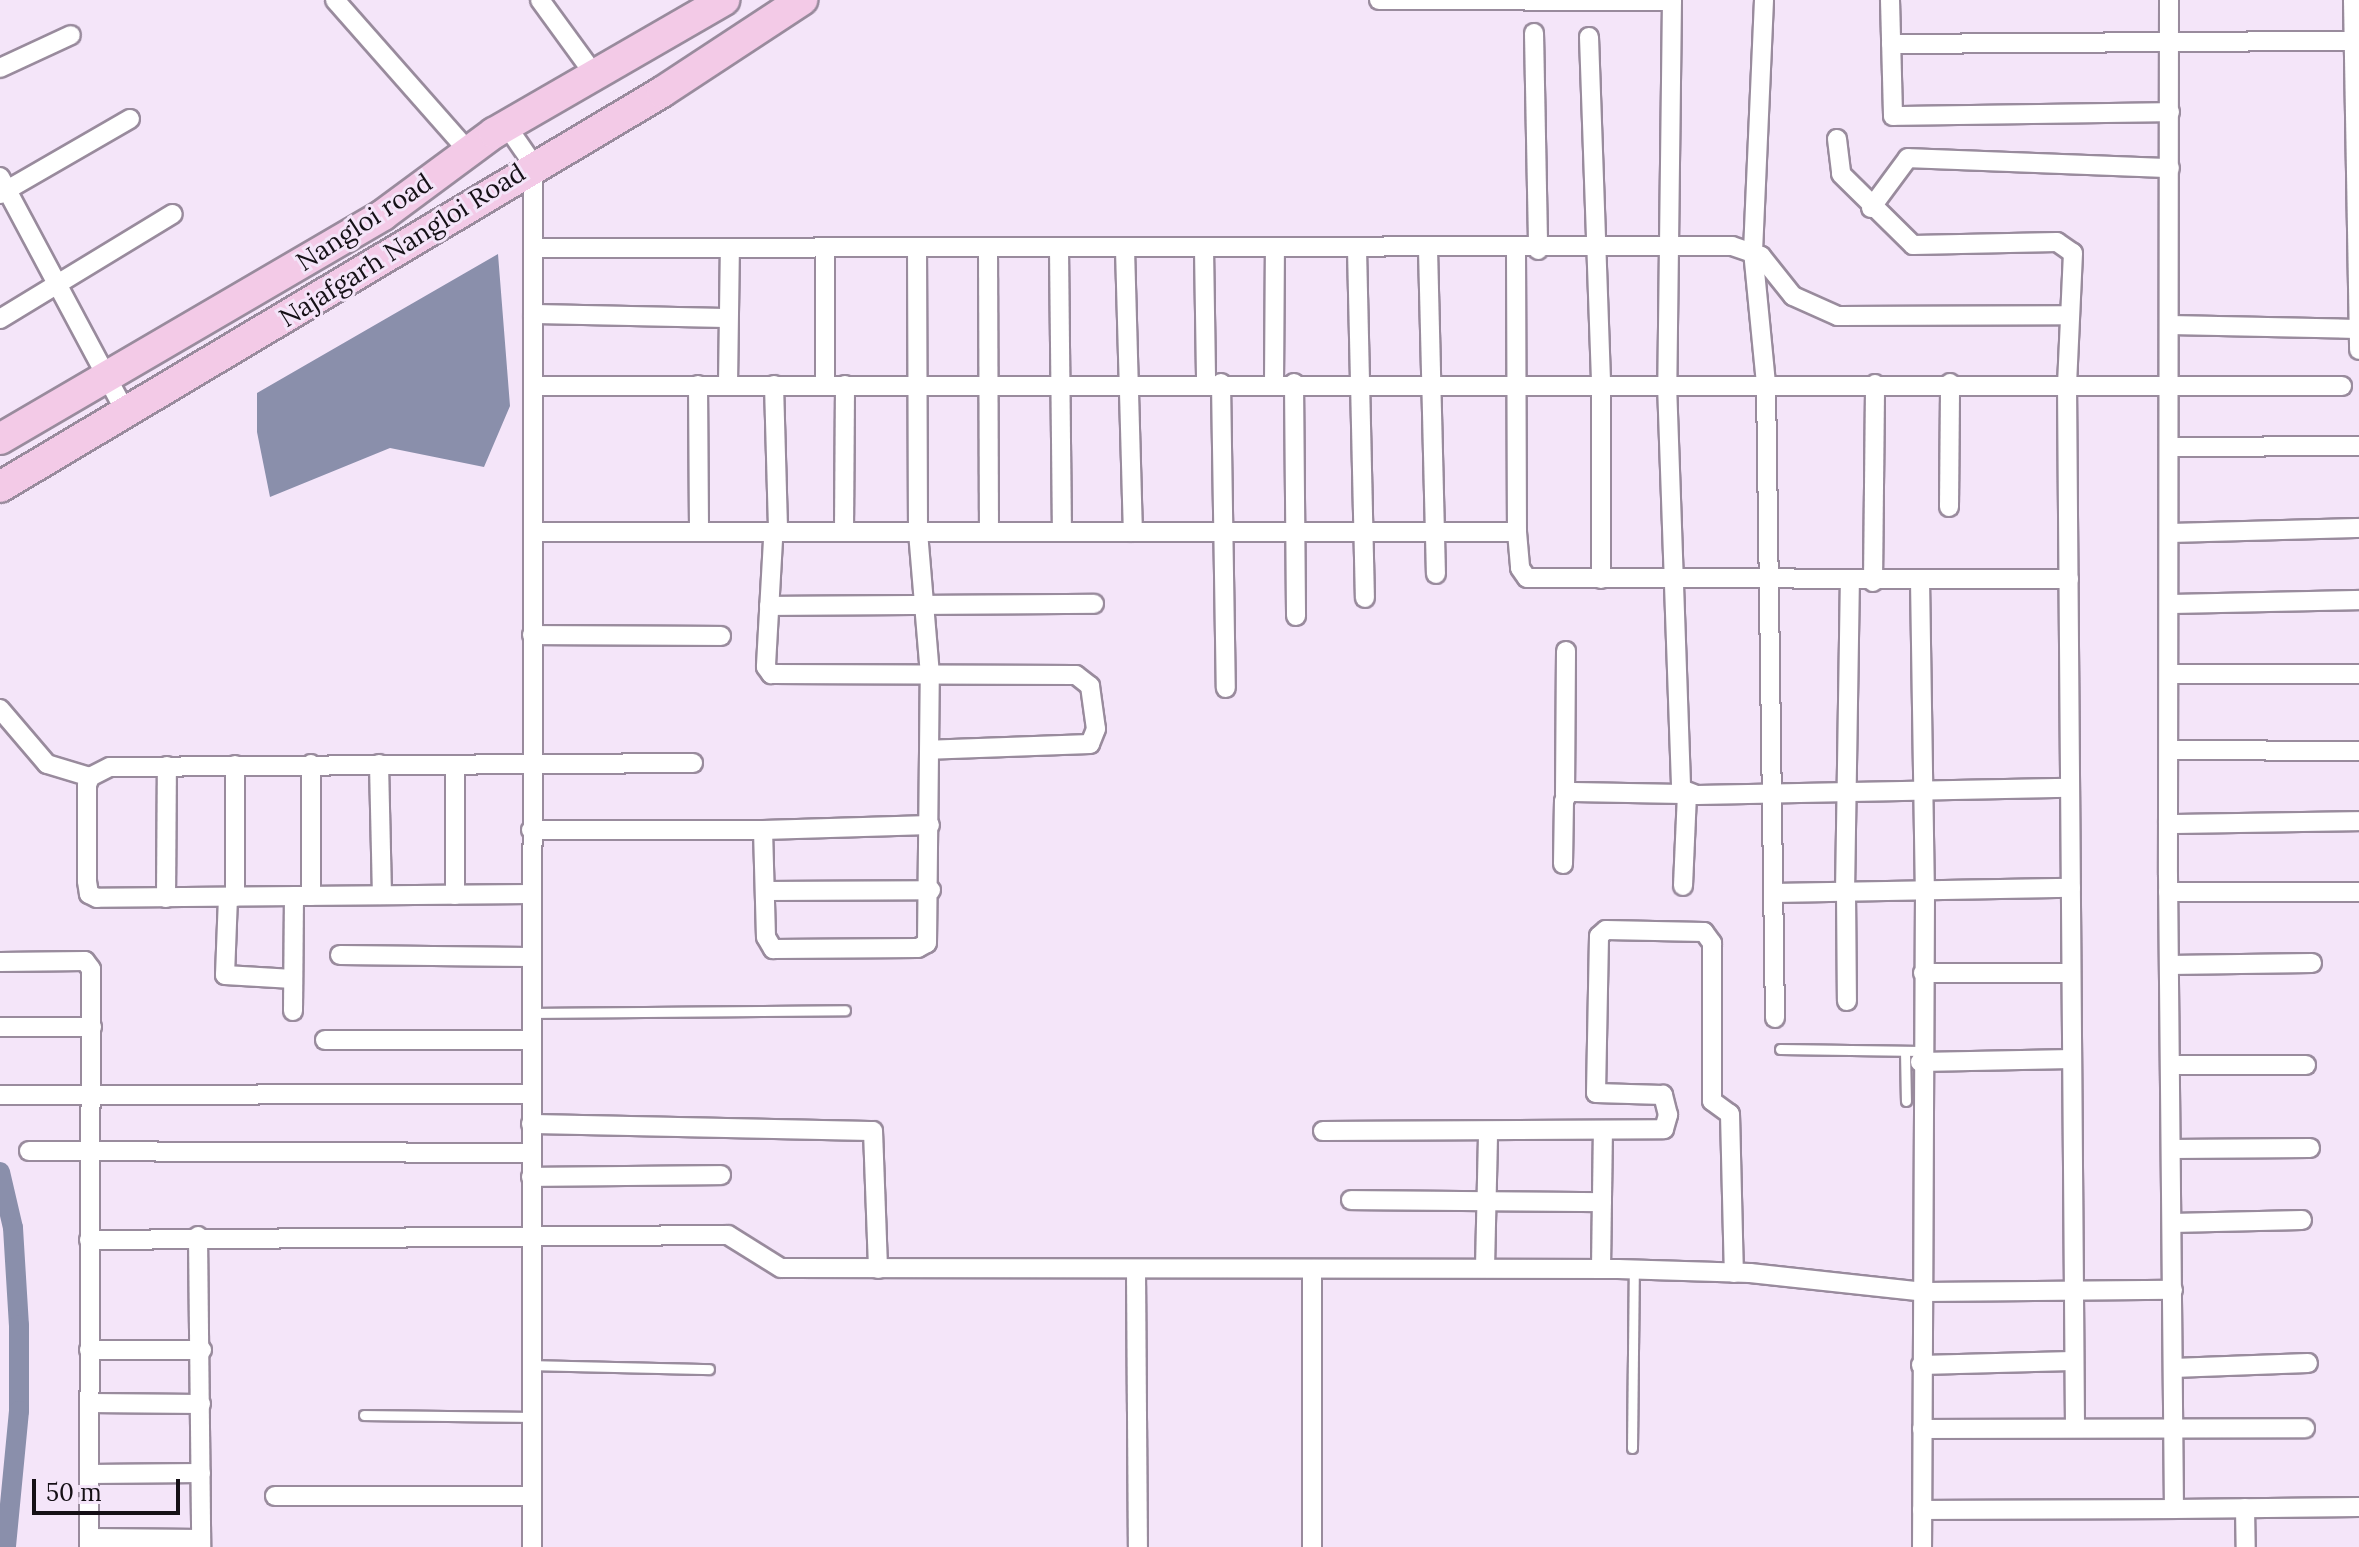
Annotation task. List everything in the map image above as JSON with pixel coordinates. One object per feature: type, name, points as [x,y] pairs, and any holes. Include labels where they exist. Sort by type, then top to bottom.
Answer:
[{"type":"main road","name":"Najafgarh Nangloi Road","points":[[0,487],[470,208],[533,164],[662,92],[802,0]]},
{"type":"main road","name":"Nangloi road","points":[[0,439],[383,215],[506,125],[715,2]]},
{"type":"street","points":[[335,0],[469,152]]},
{"type":"street","points":[[540,0],[594,74]]},
{"type":"street","points":[[1379,0],[1672,1],[1667,384],[1676,580],[1678,747],[1680,781],[1687,794],[1683,886]]},
{"type":"street","points":[[1764,0],[1753,251],[1766,384],[1775,1018]]},
{"type":"street","points":[[1890,0],[1893,116],[2170,112]]},
{"type":"street","points":[[2169,0],[2168,892],[2174,1509]]},
{"type":"street","points":[[2353,0],[2356,41],[2356,329],[2359,350]]},
{"type":"street","points":[[1534,33],[1538,250]]},
{"type":"street","points":[[0,68],[71,35]]},
{"type":"street","points":[[1589,37],[1601,383],[1601,579]]},
{"type":"street","points":[[1891,44],[2356,41]]},
{"type":"street","points":[[125,411],[2,187],[130,119]]},
{"type":"street","points":[[506,125],[533,164],[530,764],[532,1547]]},
{"type":"street","points":[[1837,139],[1841,174],[1904,240],[1921,248],[2065,243],[2073,253],[2067,384],[2072,1059],[2070,1290],[2075,1427]]},
{"type":"street","points":[[1871,208],[1908,158],[2170,168]]},
{"type":"street","points":[[0,319],[173,214]]},
{"type":"street","points":[[533,248],[1538,250],[1670,246],[1753,251],[1793,296],[1838,316],[2070,315]]},
{"type":"street","points":[[728,385],[730,248]]},
{"type":"street","points":[[825,248],[825,385]]},
{"type":"street","points":[[763,830],[767,943],[778,951],[918,948],[931,935],[930,675],[927,607],[918,531],[915,385],[917,248]]},
{"type":"street","points":[[988,249],[985,384],[989,531]]},
{"type":"street","points":[[1059,249],[1057,384],[1062,532]]},
{"type":"street","points":[[1125,249],[1133,532]]},
{"type":"street","points":[[1204,249],[1224,534],[1226,688]]},
{"type":"street","points":[[1274,383],[1275,249]]},
{"type":"street","points":[[1357,249],[1365,598]]},
{"type":"street","points":[[1428,249],[1436,574]]},
{"type":"street","points":[[1516,250],[1517,532],[1520,568],[1527,578],[1850,582],[2069,579]]},
{"type":"street","points":[[533,314],[728,318]]},
{"type":"street","points":[[2170,325],[2356,329]]},
{"type":"street","points":[[533,386],[1129,383],[2342,386]]},
{"type":"street","points":[[1294,383],[1296,616]]},
{"type":"street","points":[[1949,507],[1950,383]]},
{"type":"street","points":[[1873,582],[1875,384]]},
{"type":"street","points":[[698,385],[699,531]]},
{"type":"street","points":[[774,385],[775,536],[766,667],[771,674],[1076,675],[1090,686],[1096,729],[1090,744],[930,750]]},
{"type":"street","points":[[844,531],[845,385]]},
{"type":"street","points":[[2170,447],[2359,446]]},
{"type":"street","points":[[2170,533],[2359,528]]},
{"type":"street","points":[[533,532],[699,531],[775,536],[844,531],[989,531],[1363,536],[1517,532]]},
{"type":"street","points":[[1920,580],[1925,893],[1923,973],[1915,1055],[1924,1292],[1921,1365],[1922,1547]]},
{"type":"street","points":[[1847,1001],[1845,893],[1850,582]]},
{"type":"street","points":[[2169,604],[2359,600]]},
{"type":"street","points":[[769,606],[1094,604]]},
{"type":"street","points":[[532,635],[721,636]]},
{"type":"street","points":[[1563,864],[1566,651]]},
{"type":"street","points":[[2169,674],[2359,674]]},
{"type":"street","points":[[0,709],[47,764],[90,777],[110,767],[693,763]]},
{"type":"street","points":[[2169,750],[2359,751]]},
{"type":"street","points":[[293,1011],[311,764]]},
{"type":"street","points":[[379,764],[382,895]]},
{"type":"street","points":[[235,765],[225,975],[293,979]]},
{"type":"street","points":[[455,765],[455,895]]},
{"type":"street","points":[[166,898],[167,766]]},
{"type":"street","points":[[90,777],[89,894],[97,898],[531,894]]},
{"type":"street","points":[[1565,795],[2069,788]]},
{"type":"street","points":[[2168,824],[2359,821]]},
{"type":"street","points":[[531,830],[763,830],[930,825]]},
{"type":"street","points":[[1773,893],[1925,893],[2071,888]]},
{"type":"street","points":[[765,891],[931,890]]},
{"type":"street","points":[[2168,892],[2359,892]]},
{"type":"street","points":[[1323,1131],[1603,1133],[1664,1129],[1668,1115],[1663,1095],[1596,1093],[1601,932],[1709,933],[1712,1101],[1730,1114],[1734,1273]]},
{"type":"street","points":[[340,955],[531,957]]},
{"type":"street","points":[[0,962],[89,964],[92,1027],[89,1543],[201,1543],[202,1350],[198,1236]]},
{"type":"street","points":[[2169,965],[2312,963]]},
{"type":"street","points":[[1923,973],[2071,973]]},
{"type":"street","points":[[0,1027],[92,1027]]},
{"type":"street","points":[[325,1040],[531,1040]]},
{"type":"street","points":[[1915,1055],[2072,1059]]},
{"type":"street","points":[[2171,1065],[2306,1065]]},
{"type":"street","points":[[0,1095],[531,1094]]},
{"type":"street","points":[[531,1124],[873,1131],[878,1269]]},
{"type":"street","points":[[1485,1268],[1488,1132]]},
{"type":"street","points":[[1601,1269],[1603,1133]]},
{"type":"street","points":[[2171,1149],[2310,1148]]},
{"type":"street","points":[[29,1151],[531,1153]]},
{"type":"street","points":[[531,1177],[721,1175]]},
{"type":"street","points":[[1351,1200],[1602,1202]]},
{"type":"street","points":[[2172,1223],[2302,1220]]},
{"type":"street","points":[[89,1240],[198,1236],[728,1235],[781,1268],[1136,1272],[1634,1269],[1734,1273],[1924,1292],[2173,1290]]},
{"type":"street","points":[[1312,1269],[1312,1547]]},
{"type":"street","points":[[1136,1272],[1138,1547]]},
{"type":"street","points":[[89,1350],[202,1350]]},
{"type":"street","points":[[1921,1365],[2072,1361]]},
{"type":"street","points":[[2173,1368],[2308,1363]]},
{"type":"street","points":[[89,1403],[201,1404]]},
{"type":"street","points":[[1922,1429],[2305,1428]]},
{"type":"street","points":[[89,1474],[201,1473]]},
{"type":"street","points":[[275,1496],[531,1496]]},
{"type":"street","points":[[1922,1510],[2359,1507]]},
{"type":"street","points":[[2245,1508],[2246,1547]]},
{"type":"lane","points":[[531,1013],[845,1010]]},
{"type":"lane","points":[[1780,1049],[1915,1055],[1906,1101]]},
{"type":"lane","points":[[1632,1448],[1634,1269]]},
{"type":"lane","points":[[531,1365],[709,1369]]},
{"type":"lane","points":[[364,1415],[531,1417]]},
{"type":"water","points":[[498,254],[510,406],[484,467],[390,448],[270,497],[257,432],[257,393]]},
{"type":"waterway","points":[[0,1172],[13,1228],[19,1325],[19,1411],[6,1547]]}]
